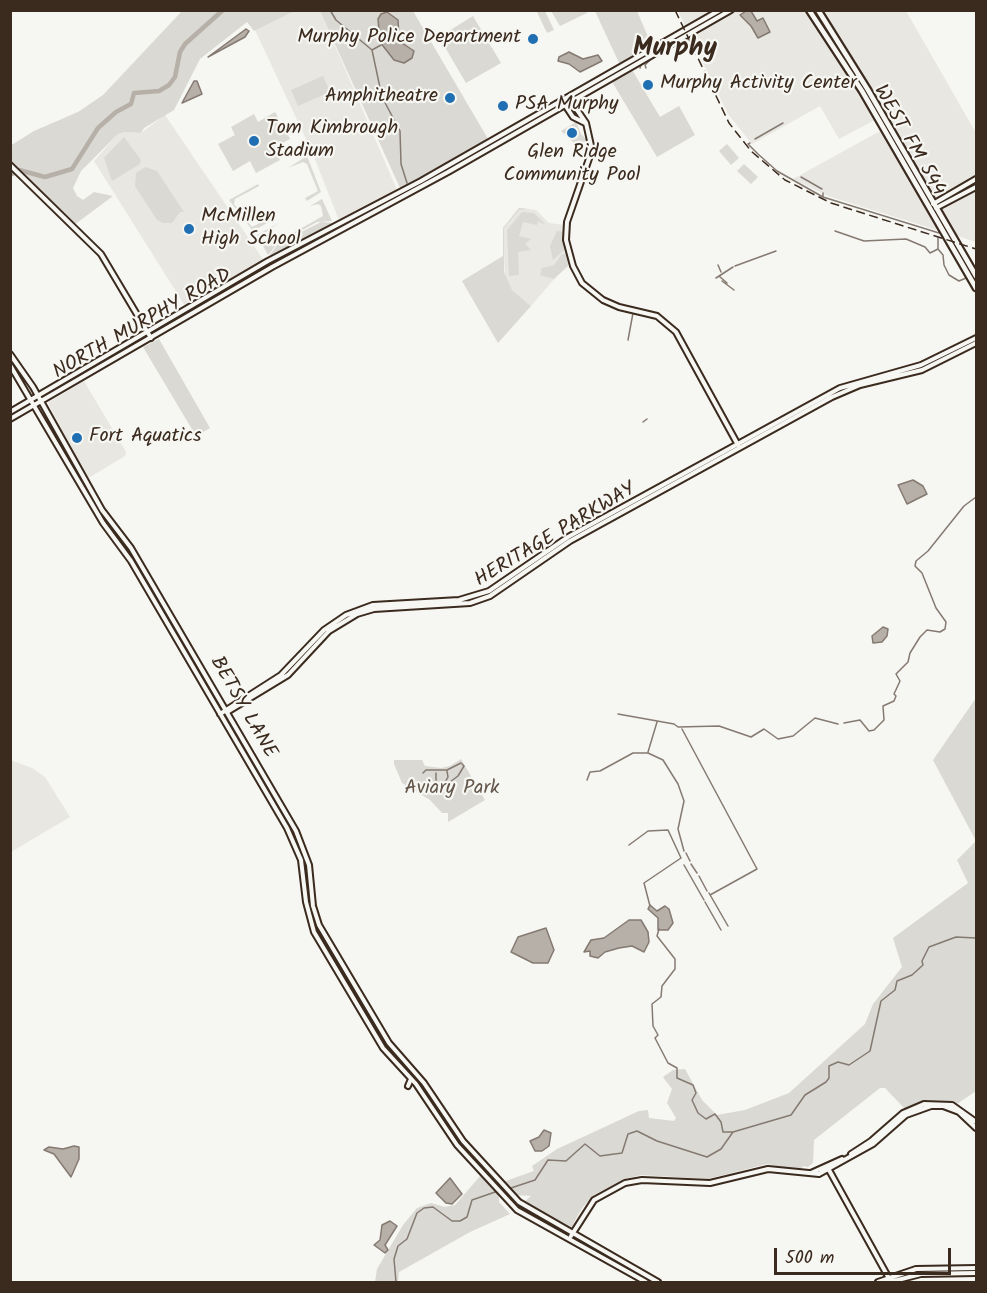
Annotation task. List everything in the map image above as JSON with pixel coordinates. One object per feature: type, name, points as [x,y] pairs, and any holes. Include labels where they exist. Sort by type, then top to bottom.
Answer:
[{"type":"main road","name":"NORTH MURPHY ROAD","points":[[10,419],[268,261],[421,181],[570,99],[720,10]]},
{"type":"main road","name":"NORTH MURPHY ROAD","points":[[614,73],[731,10]]},
{"type":"main road","name":"WEST FM 544","points":[[809,10],[882,114],[976,276]]},
{"type":"main road","name":"WEST FM 544","points":[[818,10],[877,118],[976,288]]},
{"type":"main road","points":[[570,99],[591,135],[591,157],[566,230],[568,251],[573,266],[582,283],[603,300],[619,308],[657,316],[676,332],[739,446]]},
{"type":"main road","name":"NORTH MURPHY ROAD","points":[[40,399],[151,338],[272,267],[402,198],[563,102]]},
{"type":"main road","points":[[563,102],[573,117],[586,123]]},
{"type":"main road","points":[[877,118],[882,114]]},
{"type":"main road","points":[[898,154],[903,150]]},
{"type":"main road","points":[[11,166],[20,177],[41,193],[100,254],[151,338]]},
{"type":"main road","points":[[930,209],[976,179]]},
{"type":"main road","points":[[964,185],[967,191]]},
{"type":"main road","points":[[935,206],[976,187]]},
{"type":"main road","name":"HERITAGE PARKWAY","points":[[958,351],[976,338]]},
{"type":"main road","name":"HERITAGE PARKWAY","points":[[220,714],[293,672],[324,636],[347,619],[374,609],[450,605],[490,596],[570,541],[739,446],[843,391],[913,373],[976,343]]},
{"type":"main road","name":"BETSY LANE","points":[[10,354],[40,399],[108,519],[131,548],[303,844],[311,876],[313,906],[325,937],[389,1043],[424,1083],[463,1141],[516,1200],[535,1214],[658,1282]]},
{"type":"main road","name":"BETSY LANE","points":[[10,365],[103,523],[131,561],[297,848],[304,871],[308,910],[314,932],[383,1048],[416,1084],[457,1145],[508,1201],[528,1218],[646,1282]]},
{"type":"main road","name":"NORTH MURPHY ROAD","points":[[10,412],[34,403]]},
{"type":"main road","points":[[54,438],[60,435]]},
{"type":"main road","points":[[75,474],[81,471]]},
{"type":"main road","points":[[197,674],[202,670]]},
{"type":"main road","points":[[383,1048],[389,1043]]},
{"type":"main road","points":[[408,1086],[411,1078]]},
{"type":"main road","points":[[810,1174],[864,1146],[903,1113],[924,1104],[952,1105],[976,1122]]},
{"type":"main road","points":[[568,1240],[594,1200],[611,1188],[632,1181],[710,1183],[768,1169],[819,1174],[873,1144],[906,1115],[921,1108],[938,1106],[959,1112],[976,1128]]},
{"type":"main road","points":[[829,1170],[890,1281]]},
{"type":"main road","points":[[890,1281],[916,1269],[976,1268]]},
{"type":"main road","points":[[878,1282],[921,1274],[976,1273]]},
{"type":"shaded area","points":[[295,11],[320,11],[397,190],[341,219],[338,218],[313,154],[255,30]]},
{"type":"shaded area","points":[[678,11],[716,11],[686,27]]},
{"type":"shaded area","points":[[737,11],[807,11],[875,120],[839,139],[820,106],[752,144],[728,114],[690,36]]},
{"type":"shaded area","points":[[751,11],[757,21],[763,18],[770,32],[758,38],[751,26],[740,15]]},
{"type":"shaded area","points":[[822,11],[906,11],[976,133],[976,178],[934,200]]},
{"type":"shaded area","points":[[387,12],[398,20],[399,37],[402,43],[414,51],[412,58],[404,63],[394,60],[380,42],[378,19],[381,14]]},
{"type":"shaded area","points":[[246,29],[249,31],[245,37],[208,57]]},
{"type":"shaded area","points":[[569,52],[583,59],[598,55],[602,61],[580,72],[569,64],[558,61],[559,57]]},
{"type":"shaded area","points":[[194,81],[197,81],[202,94],[182,103]]},
{"type":"shaded area","name":"McMillen High School","points":[[165,115],[264,261],[187,309],[94,161],[118,134],[141,133]]},
{"type":"shaded area","points":[[882,130],[940,231],[828,196],[793,179]]},
{"type":"shaded area","points":[[976,189],[976,242],[955,235],[939,209]]},
{"type":"shaded area","points":[[519,208],[536,210],[549,223],[565,225],[564,240],[569,265],[531,306],[512,290],[505,278],[503,228]]},
{"type":"shaded area","points":[[84,381],[126,452],[125,456],[87,479],[49,405],[49,402]]},
{"type":"shaded area","points":[[913,480],[923,486],[927,494],[907,504],[898,485]]},
{"type":"shaded area","points":[[883,627],[888,629],[887,636],[882,642],[873,643],[872,636]]},
{"type":"shaded area","points":[[10,760],[32,768],[45,777],[70,817],[11,852]]},
{"type":"shaded area","points":[[650,905],[657,911],[665,906],[669,909],[673,923],[668,930],[658,930],[658,918],[648,909]]},
{"type":"shaded area","points":[[629,920],[641,920],[648,932],[649,942],[644,952],[632,946],[605,952],[598,958],[590,956],[590,951],[584,952],[591,940],[604,938]]},
{"type":"shaded area","points":[[546,928],[554,950],[548,963],[533,963],[511,952],[518,937]]},
{"type":"shaded area","points":[[544,1130],[551,1133],[549,1146],[542,1151],[535,1151],[530,1141],[539,1137]]},
{"type":"shaded area","points":[[49,1147],[63,1149],[79,1147],[79,1159],[71,1177],[54,1154],[44,1150]]},
{"type":"shaded area","points":[[450,1178],[462,1194],[452,1204],[446,1203],[436,1193]]},
{"type":"shaded area","points":[[390,1221],[397,1226],[385,1245],[388,1250],[385,1253],[374,1245],[380,1240],[382,1225]]},
{"type":"green space","points":[[536,10],[545,11],[554,30],[547,33]]},
{"type":"green space","points":[[182,11],[295,11],[254,31],[247,22],[200,59],[174,110],[144,128],[141,133],[118,134],[81,171],[73,188],[77,196],[83,200],[94,192],[113,196],[74,225],[14,167],[11,162],[10,146],[34,131],[78,112],[103,95]]},
{"type":"green space","points":[[320,11],[413,11],[488,139],[434,172],[400,188]]},
{"type":"green space","points":[[551,11],[587,11],[587,13],[560,26]]},
{"type":"green space","points":[[595,11],[637,11],[652,46],[620,65]]},
{"type":"green space","points":[[473,16],[501,63],[466,83],[439,37]]},
{"type":"green space","points":[[631,68],[660,117],[679,106],[695,135],[657,157],[611,80]]},
{"type":"green space","points":[[323,76],[330,92],[298,106],[291,90]]},
{"type":"green space","name":"Tom Kimbrough Stadium","points":[[275,112],[290,139],[273,148],[280,160],[256,173],[250,161],[233,171],[218,144],[235,135],[231,127],[254,114],[258,122]]},
{"type":"green space","name":"Glen Ridge Community Pool","points":[[576,122],[581,134],[588,141],[574,143],[561,131]]},
{"type":"green space","points":[[124,137],[141,160],[140,164],[112,181],[104,158]]},
{"type":"green space","points":[[727,144],[739,158],[731,165],[719,151]]},
{"type":"green space","points":[[307,156],[321,192],[307,201],[305,198],[318,191],[307,164],[303,162],[288,168]]},
{"type":"green space","points":[[744,164],[758,177],[751,184],[737,171]]},
{"type":"green space","points":[[145,167],[157,171],[184,212],[180,212],[172,223],[157,220],[135,186],[136,173]]},
{"type":"green space","points":[[258,184],[259,186],[235,199],[234,204],[252,227],[275,215],[276,218],[253,231],[229,200]]},
{"type":"green space","points":[[322,199],[332,221],[317,222],[277,244],[268,255],[257,235],[279,223],[263,234],[263,239],[270,246],[323,216],[321,206],[318,204],[310,206]]},
{"type":"green space","points":[[519,208],[529,209],[519,210],[504,228],[504,272],[512,290],[531,306],[498,343],[462,281],[503,256],[503,228]]},
{"type":"green space","points":[[522,212],[534,213],[546,225],[538,221],[537,225],[523,222],[519,236],[531,239],[525,244],[531,250],[518,252],[519,275],[509,276],[507,230]]},
{"type":"green space","points":[[321,222],[334,223],[269,256],[278,244]]},
{"type":"green space","points":[[557,231],[564,232],[565,249],[553,260],[550,246]]},
{"type":"green space","points":[[562,254],[566,254],[568,266],[554,279],[540,275],[542,268],[554,265]]},
{"type":"green space","points":[[159,339],[210,428],[196,436],[143,347]]},
{"type":"green space","points":[[976,698],[976,841],[933,760]]},
{"type":"green space","name":"Aviary Park","points":[[461,759],[485,800],[448,822],[448,813],[442,813],[430,800],[402,783],[394,764],[394,760],[422,760],[425,766],[441,768],[450,766]]},
{"type":"green space","points":[[976,841],[976,1091],[957,1104],[923,1103],[906,1110],[885,1088],[880,1088],[814,1140],[813,1163],[808,1167],[803,1166],[800,1171],[767,1164],[708,1179],[641,1175],[624,1179],[594,1195],[582,1208],[571,1228],[536,1212],[524,1202],[531,1196],[515,1195],[503,1182],[534,1171],[532,1166],[557,1149],[639,1111],[648,1110],[649,1118],[674,1121],[676,1118],[667,1103],[672,1089],[663,1077],[673,1070],[685,1069],[702,1100],[717,1115],[745,1110],[789,1093],[865,1024],[873,1004],[902,967],[893,938],[968,883],[957,860]]},
{"type":"green space","points":[[481,1175],[499,1195],[499,1202],[510,1214],[470,1232],[399,1272],[398,1282],[375,1282],[377,1269],[403,1225],[417,1208],[431,1203],[445,1207],[455,1205]]},
{"type":"waterway","points":[[10,175],[19,170],[45,177],[72,169],[98,128],[116,112],[131,104],[134,93],[159,91],[169,85],[175,77],[180,52],[185,44],[223,10]]},
{"type":"waterway","points":[[330,10],[336,20],[372,50],[382,97],[400,131],[401,164],[407,183]]},
{"type":"waterway","points":[[372,50],[381,45]]},
{"type":"waterway","points":[[646,68],[645,65],[651,59]]},
{"type":"waterway","points":[[755,139],[783,123]]},
{"type":"waterway","points":[[750,143],[748,144],[777,171],[823,197]]},
{"type":"waterway","points":[[801,177],[822,189]]},
{"type":"waterway","points":[[823,193],[823,197],[939,233]]},
{"type":"waterway","points":[[835,231],[864,241],[906,239],[925,247],[930,253],[938,249],[943,255],[944,265],[949,275],[959,281],[966,278]]},
{"type":"waterway","points":[[938,238],[938,249]]},
{"type":"waterway","points":[[735,266],[776,251]]},
{"type":"waterway","points":[[718,265],[721,272]]},
{"type":"waterway","points":[[716,278],[733,267]]},
{"type":"waterway","points":[[719,276],[727,283]]},
{"type":"waterway","points":[[722,281],[734,290]]},
{"type":"waterway","points":[[628,340],[633,313]]},
{"type":"waterway","points":[[643,422],[647,419]]},
{"type":"waterway","points":[[844,723],[860,720],[869,731],[874,730],[884,720],[883,706],[894,701],[896,696],[894,694],[900,681],[896,674],[908,662],[910,653],[920,637],[927,630],[940,632],[945,629],[946,622],[936,608],[922,573],[915,566],[916,561],[928,551],[964,506],[976,497]]},
{"type":"waterway","points":[[618,714],[674,724],[678,727],[719,726],[751,737],[764,729],[778,739],[793,736],[815,718],[838,724]]},
{"type":"waterway","points":[[648,752],[657,722]]},
{"type":"waterway","points":[[682,729],[757,869],[710,895]]},
{"type":"waterway","points":[[587,780],[590,772],[600,771],[633,753],[648,753],[663,760],[678,784],[684,801],[678,829],[684,851]]},
{"type":"waterway","points":[[423,773],[426,770],[447,770],[461,763]]},
{"type":"waterway","points":[[450,782],[458,776],[464,766],[462,764]]},
{"type":"waterway","points":[[444,784],[448,777],[447,771]]},
{"type":"waterway","points":[[436,773],[436,787]]},
{"type":"waterway","points":[[629,845],[648,831],[668,830],[681,858],[644,883],[650,906]]},
{"type":"waterway","points":[[686,853],[690,861]]},
{"type":"waterway","points":[[691,864],[697,873]]},
{"type":"waterway","points":[[684,865],[704,900]]},
{"type":"waterway","points":[[699,876],[707,891]]},
{"type":"waterway","points":[[709,893],[728,926]]},
{"type":"waterway","points":[[705,902],[721,930]]},
{"type":"waterway","points":[[659,929],[657,936],[675,959],[675,969],[662,986],[661,997],[652,1004],[653,1026],[658,1035],[655,1038],[668,1063],[677,1068],[677,1078],[693,1085],[696,1093],[692,1100],[698,1113],[706,1119],[715,1114],[721,1122],[723,1132],[733,1132]]},
{"type":"waterway","points":[[502,1191],[535,1180],[548,1160],[566,1161],[585,1144],[600,1156],[622,1153],[628,1134],[637,1131],[657,1141],[707,1157],[721,1149],[733,1132],[791,1115],[805,1095],[826,1082],[829,1078],[829,1066],[838,1062],[849,1065],[870,1051],[881,1001],[895,990],[897,981],[912,975],[923,965],[922,961],[929,947],[956,937],[976,938]]},
{"type":"waterway","points":[[396,1282],[394,1259],[398,1246],[407,1239],[417,1213],[424,1208],[433,1207],[452,1221],[460,1221],[467,1217],[472,1200],[498,1191]]},
{"type":"railway","points":[[675,10],[729,123],[751,151],[785,180],[831,203],[976,249]]},
{"type":"place","name":"Murphy Police Department","points":[[533,39]]},
{"type":"place","name":"Murphy Activity Center","points":[[648,85]]},
{"type":"place","name":"Amphitheatre","points":[[450,98]]},
{"type":"place","name":"PSA Murphy","points":[[503,106]]},
{"type":"place","name":"Glen Ridge Community Pool","points":[[572,133]]},
{"type":"place","name":"Tom Kimbrough Stadium","points":[[254,141]]},
{"type":"place","name":"McMillen High School","points":[[189,229]]},
{"type":"place","name":"Fort Aquatics","points":[[77,438]]},
{"type":"district","name":"Murphy","points":[[675,51]]}]
